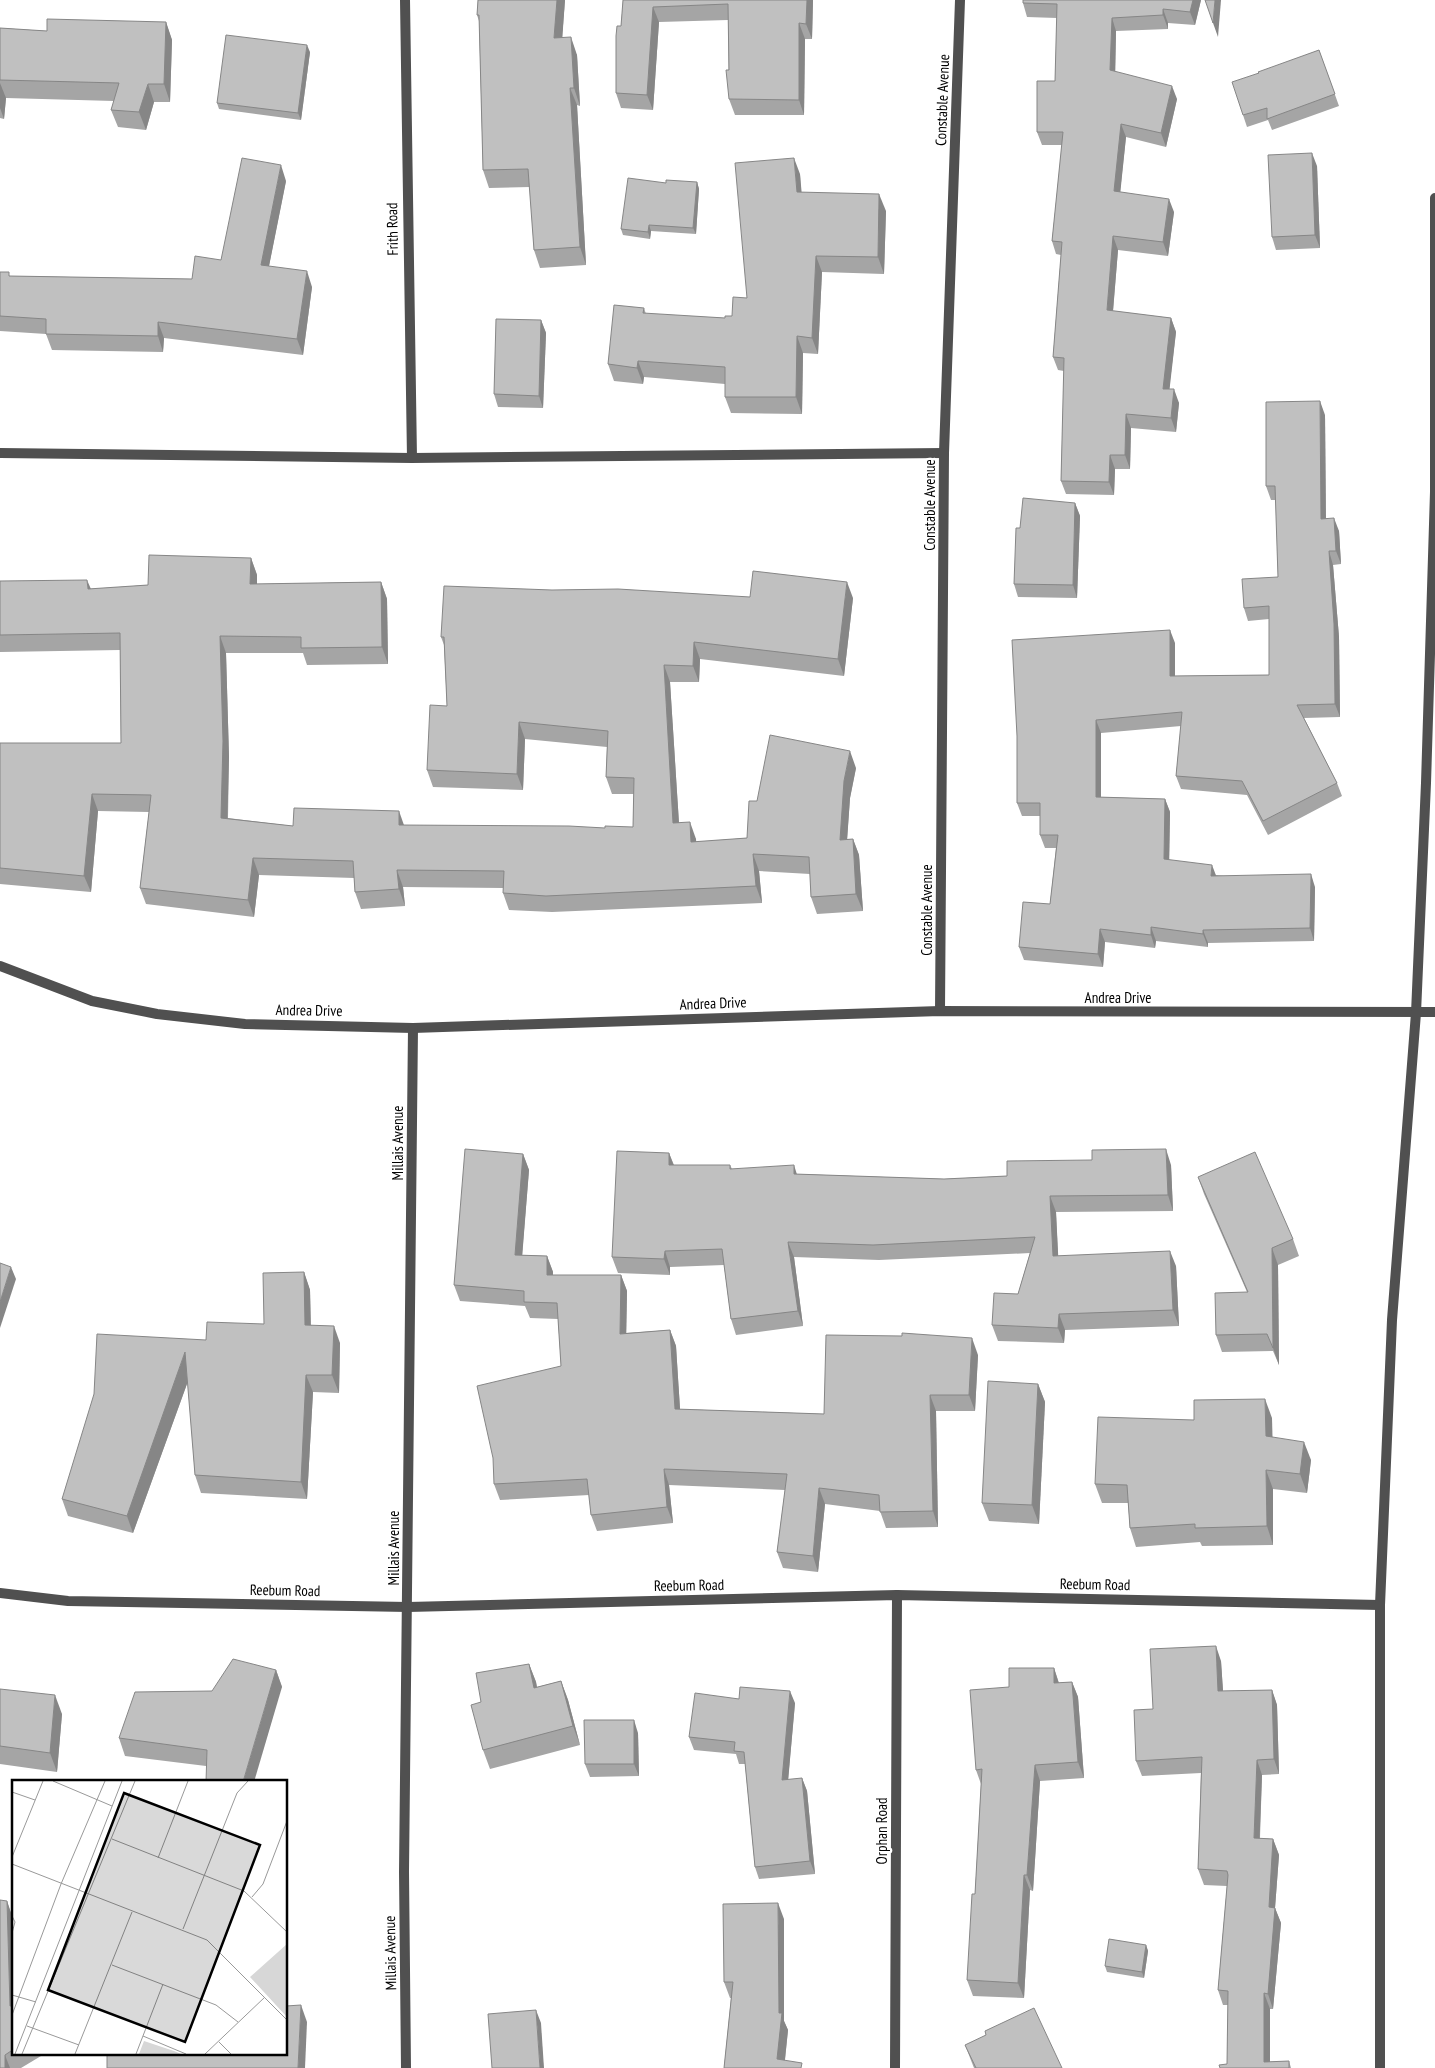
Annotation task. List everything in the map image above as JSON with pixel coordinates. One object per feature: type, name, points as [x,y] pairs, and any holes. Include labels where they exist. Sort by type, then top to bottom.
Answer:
[{"type":"street","name":"Frith Road","points":[[405,0],[412,458]]},
{"type":"street","name":"Constable Avenue","points":[[940,1011],[944,454],[960,0]]},
{"type":"street","points":[[1380,2068],[1380,1604],[1392,1320],[1416,1013],[1426,773],[1435,492],[1435,198]]},
{"type":"street","points":[[0,453],[412,458],[944,454]]},
{"type":"street","name":"Andrea Drive","points":[[0,966],[92,1001],[157,1014],[245,1024],[413,1028],[940,1011],[1435,1012]]},
{"type":"street","name":"Millais Avenue","points":[[406,2068],[404,1872],[413,1028]]},
{"type":"street","name":"Reebum Road","points":[[0,1593],[68,1601],[408,1607],[897,1595],[1380,1604]]},
{"type":"street","name":"Orphan Road","points":[[895,2068],[897,1595]]},
{"type":"building","points":[[478,0],[557,0],[554,38],[571,37],[574,88],[570,88],[580,247],[534,250],[528,169],[483,170]]},
{"type":"building","points":[[623,0],[807,0],[806,24],[799,23],[799,100],[729,99],[726,70],[729,70],[728,4],[653,7],[647,95],[616,93],[616,36],[617,26],[621,26]]},
{"type":"building","points":[[1023,0],[1193,0],[1190,12],[1163,9],[1163,15],[1112,18],[1110,70],[1172,86],[1161,133],[1121,124],[1114,191],[1169,199],[1163,242],[1113,236],[1107,310],[1171,318],[1163,389],[1174,389],[1171,418],[1126,414],[1125,455],[1110,455],[1109,482],[1061,481],[1064,358],[1053,357],[1062,242],[1052,241],[1063,132],[1037,132],[1037,81],[1055,81],[1057,4],[1023,3]]},
{"type":"building","points":[[1205,0],[1215,0],[1213,23]]},
{"type":"building","points":[[47,19],[166,22],[164,84],[148,84],[139,112],[111,110],[119,83],[0,80],[0,28],[47,31]]},
{"type":"building","points":[[226,35],[307,45],[298,113],[217,103]]},
{"type":"building","points":[[1319,50],[1335,94],[1267,119],[1267,108],[1243,115],[1232,82]]},
{"type":"building","points":[[1312,153],[1315,235],[1272,237],[1268,155]]},
{"type":"building","points":[[242,158],[281,165],[261,265],[307,271],[297,339],[158,322],[158,336],[46,334],[46,319],[0,316],[0,272],[9,272],[9,276],[192,279],[195,256],[221,260]]},
{"type":"building","points":[[794,158],[797,192],[879,194],[878,257],[816,256],[812,338],[797,336],[796,397],[725,397],[725,367],[638,361],[637,368],[608,364],[614,305],[644,308],[643,313],[725,318],[725,316],[732,316],[733,297],[747,298],[735,163]]},
{"type":"building","points":[[628,178],[666,183],[666,180],[697,182],[693,228],[649,225],[648,232],[621,229]]},
{"type":"building","points":[[496,319],[541,320],[539,396],[494,394]]},
{"type":"building","points":[[1320,401],[1321,519],[1334,518],[1336,551],[1329,551],[1334,624],[1335,704],[1297,705],[1337,783],[1263,821],[1242,781],[1176,776],[1182,712],[1096,720],[1096,797],[1165,799],[1164,859],[1212,865],[1211,876],[1311,874],[1310,928],[1203,930],[1203,934],[1151,927],[1151,935],[1100,929],[1098,954],[1019,947],[1023,902],[1050,904],[1058,835],[1040,835],[1040,803],[1017,803],[1017,736],[1012,640],[1170,630],[1170,676],[1269,675],[1269,606],[1244,608],[1242,579],[1278,577],[1275,486],[1266,486],[1266,402]]},
{"type":"building","points":[[1023,498],[1075,503],[1073,585],[1014,584],[1016,528],[1020,528]]},
{"type":"building","points":[[149,555],[251,558],[250,584],[381,582],[382,647],[301,648],[301,637],[220,636],[223,741],[221,818],[293,826],[294,808],[399,811],[399,825],[633,827],[634,778],[606,777],[608,731],[519,722],[517,774],[427,770],[430,705],[447,706],[444,637],[441,637],[444,586],[552,590],[618,589],[750,597],[753,571],[847,582],[838,659],[694,642],[693,666],[664,665],[673,823],[690,822],[691,842],[747,838],[749,801],[757,801],[770,735],[850,751],[844,781],[840,840],[853,839],[856,894],[811,897],[809,857],[753,854],[756,886],[546,896],[503,893],[504,871],[397,870],[399,889],[355,892],[353,861],[253,858],[248,900],[140,888],[151,795],[92,794],[84,876],[0,868],[0,743],[121,743],[120,633],[0,635],[0,581],[87,580],[88,589],[148,585]]},
{"type":"building","points":[[465,1149],[523,1154],[515,1255],[547,1256],[547,1275],[621,1275],[620,1334],[670,1330],[675,1409],[824,1414],[826,1335],[902,1336],[902,1333],[972,1338],[969,1395],[930,1395],[933,1511],[880,1512],[879,1495],[819,1488],[813,1556],[777,1552],[787,1474],[664,1469],[667,1507],[591,1515],[587,1479],[494,1484],[493,1458],[477,1386],[561,1366],[557,1303],[524,1302],[524,1291],[454,1285]]},
{"type":"building","points":[[1166,1149],[1168,1195],[1050,1196],[1053,1256],[1170,1251],[1173,1310],[1059,1314],[1058,1328],[992,1325],[994,1293],[1018,1294],[1035,1237],[873,1245],[788,1242],[798,1311],[731,1319],[722,1249],[665,1251],[664,1259],[612,1257],[617,1151],[669,1153],[669,1165],[730,1165],[730,1169],[794,1165],[794,1174],[944,1179],[1007,1176],[1007,1161],[1092,1160],[1092,1150]]},
{"type":"building","points":[[1255,1152],[1293,1239],[1272,1248],[1273,1348],[1267,1334],[1216,1335],[1215,1293],[1248,1292],[1198,1177]]},
{"type":"building","points":[[0,1263],[11,1267],[0,1302]]},
{"type":"building","points":[[304,1272],[305,1325],[334,1326],[332,1375],[306,1375],[301,1482],[195,1475],[185,1352],[127,1516],[62,1499],[94,1394],[97,1334],[206,1340],[207,1322],[264,1324],[263,1273]]},
{"type":"building","points":[[988,1381],[1038,1384],[1032,1505],[982,1503]]},
{"type":"building","points":[[1265,1399],[1266,1436],[1304,1442],[1300,1474],[1266,1470],[1267,1526],[1195,1528],[1195,1524],[1130,1528],[1127,1485],[1095,1484],[1098,1417],[1194,1420],[1194,1400]]},
{"type":"building","points":[[1216,1646],[1218,1691],[1272,1690],[1274,1759],[1257,1760],[1254,1838],[1273,1839],[1269,1907],[1275,1908],[1268,1994],[1264,1993],[1264,2062],[1289,2061],[1289,2068],[1220,2068],[1219,2065],[1227,2064],[1228,1991],[1218,1990],[1228,1875],[1227,1871],[1198,1869],[1202,1757],[1136,1761],[1134,1710],[1153,1709],[1150,1649]]},
{"type":"building","points":[[233,1659],[276,1670],[244,1780],[206,1780],[207,1750],[119,1738],[135,1692],[212,1691]]},
{"type":"building","points":[[529,1664],[534,1688],[561,1681],[573,1726],[483,1750],[471,1705],[481,1702],[476,1673]]},
{"type":"building","points":[[1009,1668],[1054,1668],[1054,1683],[1072,1682],[1078,1762],[1035,1765],[1027,1875],[1024,1875],[1018,1983],[967,1980],[972,1894],[975,1894],[982,1769],[976,1770],[970,1690],[1009,1687]]},
{"type":"building","points":[[740,1687],[790,1691],[782,1780],[802,1778],[810,1861],[755,1867],[744,1752],[734,1751],[735,1742],[689,1737],[695,1693],[739,1699]]},
{"type":"building","points":[[0,1689],[55,1695],[50,1753],[0,1746]]},
{"type":"building","points":[[584,1720],[634,1720],[634,1764],[585,1764]]},
{"type":"building","points":[[0,1900],[7,1901],[12,2050],[5,2055],[5,2068],[0,2068]]},
{"type":"building","points":[[778,1903],[779,2013],[782,2013],[777,2059],[802,2063],[801,2068],[724,2068],[733,1982],[724,1982],[723,1904]]},
{"type":"building","points":[[1109,1939],[1146,1945],[1142,1972],[1105,1966]]},
{"type":"building","points":[[301,2005],[298,2068],[107,2068],[107,2056],[288,2056],[288,2006]]},
{"type":"building","points":[[1034,2008],[1062,2068],[976,2068],[965,2045],[986,2035],[985,2031]]},
{"type":"building","points":[[536,2010],[540,2068],[492,2068],[488,2014]]}]
